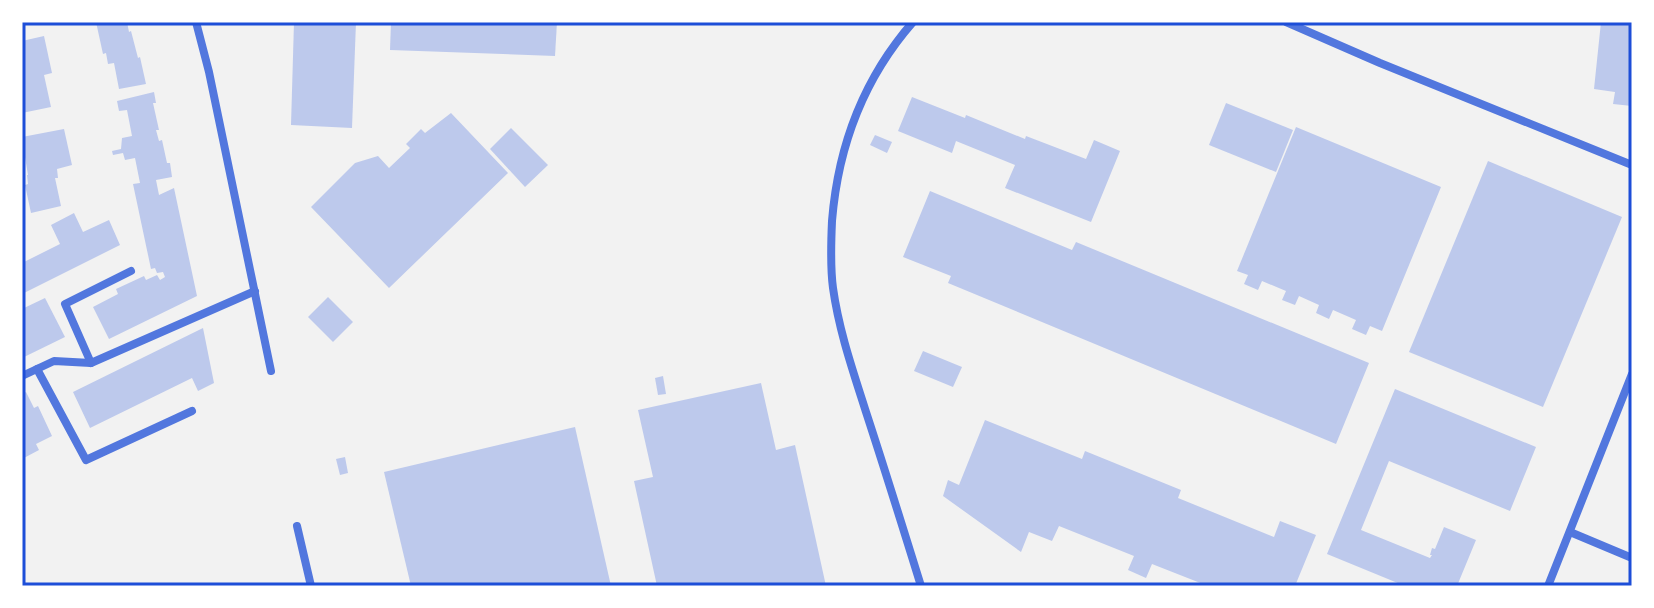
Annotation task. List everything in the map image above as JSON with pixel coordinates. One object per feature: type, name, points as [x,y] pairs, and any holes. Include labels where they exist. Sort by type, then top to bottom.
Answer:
[{"type":"street","points":[[196,22],[271,371]]},
{"type":"street","points":[[913,22],[887,57],[851,127],[836,183],[831,265],[842,336],[921,586]]},
{"type":"street","points":[[1286,22],[1632,165]]},
{"type":"street","points":[[91,363],[65,304],[131,271]]},
{"type":"street","points":[[22,376],[54,361],[91,363],[255,291]]},
{"type":"street","points":[[37,369],[86,460],[192,411]]},
{"type":"street","points":[[1548,586],[1632,374]]},
{"type":"street","points":[[297,526],[311,586]]},
{"type":"street","points":[[1570,532],[1632,558]]},
{"type":"building","points":[[96,22],[127,22],[146,84],[119,89],[114,63],[108,64],[106,53],[103,54]]},
{"type":"building","points":[[294,22],[356,22],[352,128],[291,125]]},
{"type":"building","points":[[391,22],[557,22],[555,56],[390,50]]},
{"type":"building","points":[[1601,22],[1622,25],[1623,22],[1632,22],[1632,106],[1613,104],[1615,92],[1594,89]]},
{"type":"building","points":[[44,36],[52,73],[44,75],[51,107],[22,113],[22,41]]},
{"type":"building","points":[[154,92],[156,103],[153,103],[159,130],[156,130],[159,141],[162,140],[167,163],[170,163],[172,177],[156,180],[159,195],[174,188],[197,296],[109,339],[93,307],[118,294],[116,289],[144,276],[146,280],[157,275],[160,280],[165,277],[163,272],[157,273],[155,268],[151,269],[133,184],[140,183],[135,158],[125,160],[123,153],[113,155],[112,151],[121,149],[122,138],[132,136],[127,110],[119,111],[117,101]]},
{"type":"building","points":[[912,97],[1086,159],[1094,140],[1120,151],[1091,222],[1005,188],[1015,165],[956,141],[952,153],[898,131]]},
{"type":"building","points":[[1226,103],[1293,130],[1276,172],[1209,145]]},
{"type":"building","points":[[451,113],[508,173],[389,288],[311,207],[355,163],[378,156],[389,168],[410,148],[406,144],[421,129],[425,133]]},
{"type":"building","points":[[1296,127],[1441,187],[1382,331],[1370,326],[1366,335],[1352,329],[1356,320],[1333,310],[1329,319],[1316,313],[1319,305],[1299,296],[1295,305],[1282,300],[1286,291],[1262,281],[1258,290],[1244,284],[1248,275],[1237,271]]},
{"type":"building","points":[[511,128],[548,165],[525,187],[490,149]]},
{"type":"building","points":[[64,129],[72,165],[57,169],[58,178],[55,178],[61,206],[31,213],[25,185],[28,184],[28,175],[22,137]]},
{"type":"building","points":[[875,135],[892,142],[887,153],[870,145]]},
{"type":"building","points":[[1488,161],[1622,217],[1543,407],[1409,352]]},
{"type":"building","points":[[930,191],[1072,250],[1076,242],[1369,363],[1336,444],[948,283],[951,276],[903,257]]},
{"type":"building","points":[[74,213],[83,232],[109,220],[120,245],[22,294],[22,263],[60,244],[51,225]]},
{"type":"building","points":[[328,297],[353,322],[333,342],[308,317]]},
{"type":"building","points":[[45,298],[65,337],[22,358],[22,309]]},
{"type":"building","points":[[203,328],[214,383],[198,391],[192,378],[90,428],[73,392]]},
{"type":"building","points":[[923,351],[962,367],[953,387],[914,371]]},
{"type":"building","points":[[663,376],[666,394],[658,395],[655,378]]},
{"type":"building","points":[[761,383],[776,450],[795,445],[826,586],[657,586],[634,481],[653,477],[638,410]]},
{"type":"building","points":[[1395,389],[1536,447],[1510,511],[1389,461],[1361,530],[1430,558],[1444,527],[1476,540],[1457,586],[1405,586],[1327,554]]},
{"type":"building","points":[[26,392],[34,408],[38,406],[52,436],[36,444],[39,450],[22,459],[22,394]]},
{"type":"building","points":[[985,420],[1082,459],[1085,451],[1181,490],[1178,498],[1274,537],[1280,521],[1316,535],[1295,586],[1208,586],[1152,564],[1146,578],[1128,570],[1134,556],[1059,526],[1052,541],[1029,532],[1021,552],[943,496],[948,480],[959,485]]},
{"type":"building","points":[[575,427],[611,586],[411,586],[384,472]]},
{"type":"building","points":[[345,457],[348,473],[340,475],[336,459]]}]
